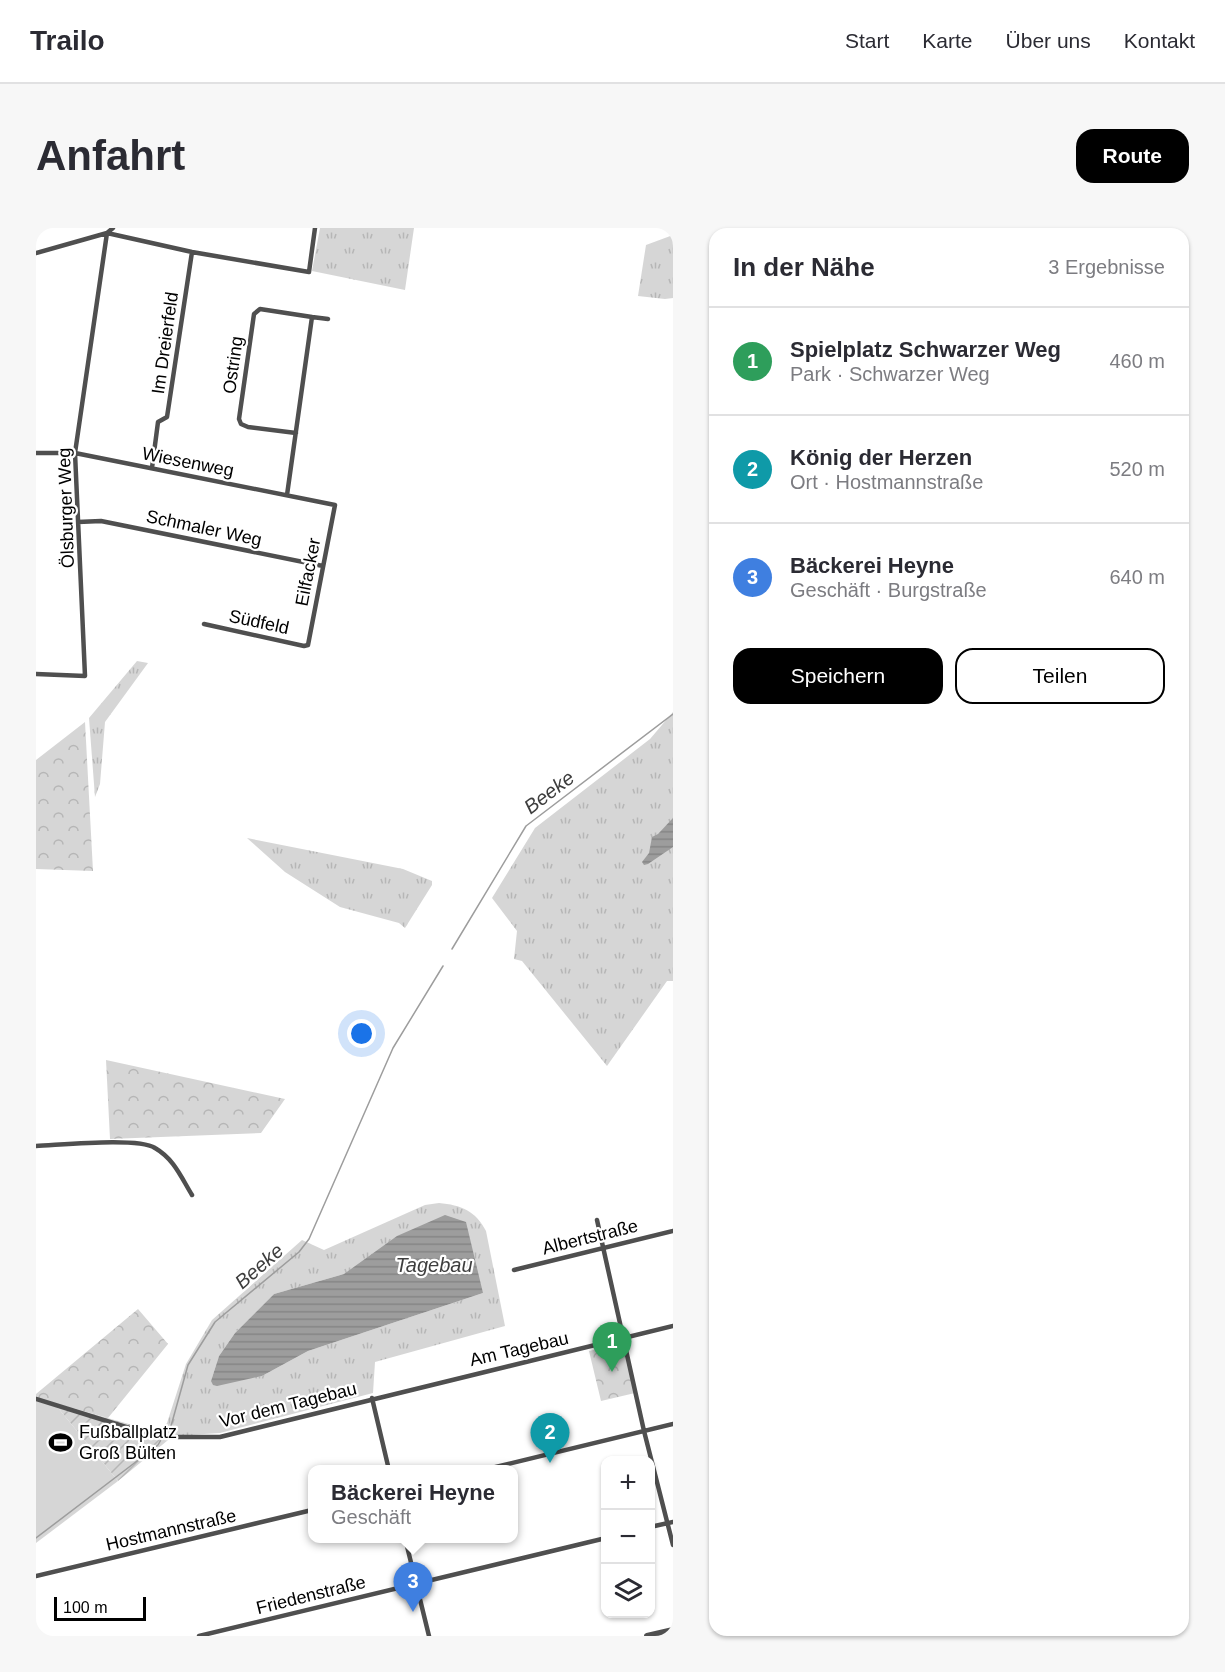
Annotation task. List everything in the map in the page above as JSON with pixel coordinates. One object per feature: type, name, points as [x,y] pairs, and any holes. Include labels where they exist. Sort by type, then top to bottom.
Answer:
[{"type":"street","points":[[36,253],[107,233],[113,228]]},
{"type":"street","points":[[107,233],[192,252],[309,272],[315,228]]},
{"type":"street","name":"Ölsburger Weg","points":[[36,674],[85,676],[75,453],[107,233]]},
{"type":"street","name":"Im Dreierfeld","points":[[152,468],[158,422],[167,417],[192,252]]},
{"type":"street","name":"Ostring","points":[[296,433],[248,427],[241,424],[238,419],[254,314],[260,309],[328,319]]},
{"type":"street","points":[[287,495],[312,317]]},
{"type":"street","name":"Wiesenweg","points":[[36,453],[75,453],[335,505]]},
{"type":"street","name":"Eilfacker","points":[[308,645],[335,505]]},
{"type":"street","name":"Schmaler Weg","points":[[78,522],[101,521],[323,566]]},
{"type":"street","name":"Südfeld","points":[[204,624],[308,645]]},
{"type":"street","points":[[36,1146],[132,1142],[153,1146],[175,1165],[192,1195]]},
{"type":"street","points":[[597,1220],[644,1431],[670,1522],[673,1545]]},
{"type":"street","name":"Albertstraße","points":[[514,1270],[673,1231]]},
{"type":"street","name":"Am Tagebau","points":[[372,1398],[673,1326]]},
{"type":"street","points":[[372,1398],[388,1465]]},
{"type":"street","name":"Vor dem Tagebau","points":[[36,1399],[158,1437],[168,1438],[220,1437],[372,1398]]},
{"type":"street","points":[[504,1465],[673,1424]]},
{"type":"street","name":"Hostmannstraße","points":[[36,1576],[308,1511]]},
{"type":"street","points":[[655,1526],[670,1522]]},
{"type":"street","name":"Friedenstraße","points":[[199,1636],[601,1539]]},
{"type":"street","points":[[406,1543],[429,1636]]},
{"type":"street","points":[[647,1636],[673,1630]]},
{"type":"green space","points":[[320,228],[414,228],[405,290],[312,271]]},
{"type":"green space","points":[[673,235],[673,298],[638,296],[646,245]]},
{"type":"green space","points":[[137,661],[148,663],[105,722],[100,784],[95,797],[89,718]]},
{"type":"green space","points":[[673,712],[673,981],[667,981],[607,1066],[522,961],[514,959],[517,931],[492,898],[535,828],[650,739]]},
{"type":"green space","points":[[85,722],[93,871],[36,869],[36,760]]},
{"type":"green space","points":[[247,838],[403,869],[432,881],[432,885],[405,928],[399,923],[340,907],[285,872]]},
{"type":"green space","points":[[106,1060],[285,1099],[261,1133],[110,1139]]},
{"type":"green space","points":[[439,1203],[461,1207],[478,1218],[482,1224],[486,1231],[505,1326],[375,1362],[373,1393],[220,1433],[173,1436],[161,1433],[167,1423],[186,1364],[212,1320],[302,1240],[324,1250],[425,1205]],"holes":[[[344,1274],[483,1293],[308,1351],[262,1376],[211,1381],[219,1356],[235,1333],[274,1294]]]},
{"type":"green space","points":[[138,1309],[168,1344],[108,1418],[36,1398],[36,1394]]},
{"type":"green space","points":[[623,1343],[635,1393],[601,1401],[589,1351]]},
{"type":"green space","name":"Fußballplatz Groß Bülten","points":[[36,1398],[54,1403],[118,1481],[36,1543]]},
{"type":"green space","points":[[54,1403],[161,1433],[173,1436],[118,1481]]},
{"type":"water","points":[[673,818],[673,847],[644,865],[642,862],[649,853],[652,837],[658,834]]},
{"type":"water","name":"Tagebau","points":[[445,1215],[466,1222],[483,1293],[308,1351],[262,1376],[213,1385],[211,1381],[219,1356],[235,1333],[274,1294],[344,1274],[397,1236]]},
{"type":"waterway","name":"Beeke","points":[[452,949],[526,826],[673,714]]},
{"type":"waterway","name":"Beeke","points":[[165,1434],[171,1426],[188,1365],[215,1322],[299,1252],[309,1239],[393,1048],[443,966]]},
{"type":"waterway","name":"Beeke","points":[[36,1538],[158,1445],[162,1438]]},
{"type":"place","name":"Spielplatz Schwarzer Weg","points":[[612,1372]]},
{"type":"place","name":"Fußballplatz Groß Bülten","points":[[61,1442]]},
{"type":"place","name":"König der Herzen","points":[[550,1463]]},
{"type":"place","name":"Bäckerei Heyne","points":[[413,1612]]}]
